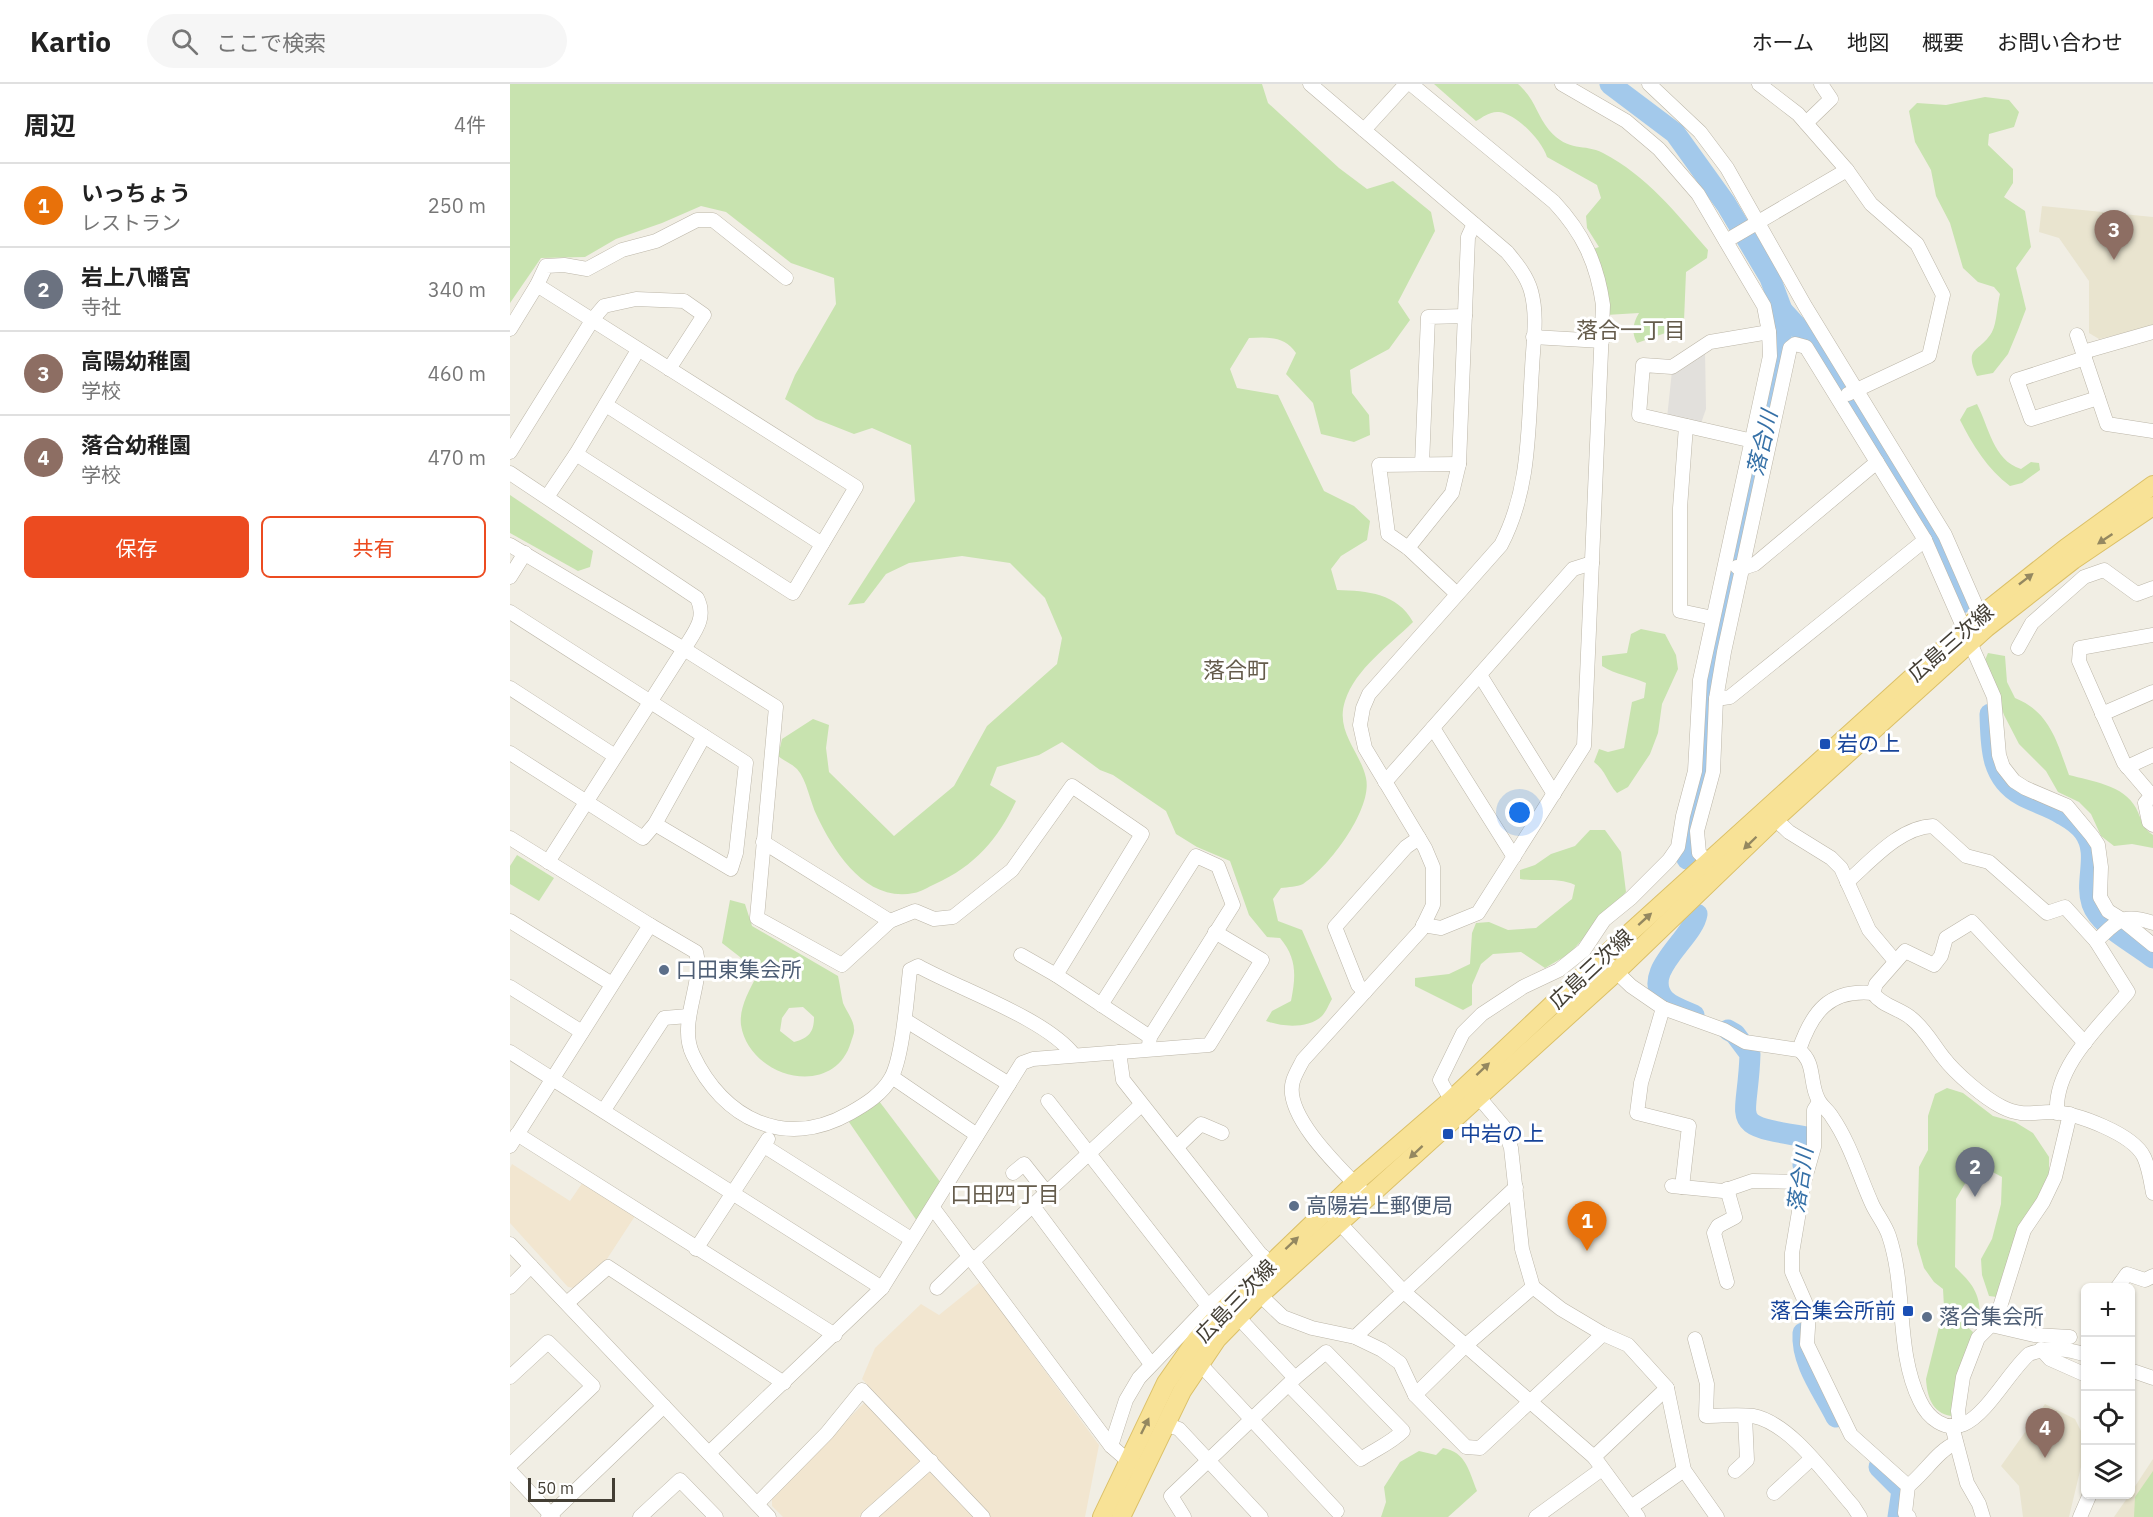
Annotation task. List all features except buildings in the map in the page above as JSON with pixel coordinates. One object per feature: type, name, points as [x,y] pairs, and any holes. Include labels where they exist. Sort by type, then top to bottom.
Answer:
[{"type":"main road","name":"広島三次線","points":[[1102,1517],[1165,1424],[1182,1391],[1217,1339],[1333,1216],[1451,1100],[1602,958],[1775,819],[1982,622],[2066,548],[2153,484]]},
{"type":"main road","name":"広島三次線","points":[[1982,622],[2153,506]]},
{"type":"main road","name":"広島三次線","points":[[1361,1190],[1477,1095],[1615,973],[1714,867],[1967,636]]},
{"type":"main road","name":"広島三次線","points":[[1121,1517],[1135,1467],[1166,1383],[1204,1331],[1266,1260],[1333,1216]]},
{"type":"street","points":[[1310,84],[1507,252],[1522,271],[1531,290],[1534,315],[1527,462],[1521,496],[1513,522],[1500,545],[1369,694],[1363,708],[1360,725],[1365,748],[1419,838],[1433,867],[1435,885],[1433,905],[1423,925],[1303,1060],[1292,1083],[1294,1102],[1302,1122],[1361,1190]]},
{"type":"street","points":[[1364,130],[1406,84]]},
{"type":"street","points":[[1411,84],[1554,202],[1571,220],[1590,250],[1599,277],[1603,305],[1584,746],[1478,913],[1441,928],[1423,925]]},
{"type":"street","points":[[1562,84],[1626,120],[1659,149],[1698,194],[1729,239],[1764,306],[1769,332],[1767,378],[1753,441],[1733,566],[1716,699],[1713,772],[1697,831],[1699,854],[1714,867]]},
{"type":"street","points":[[1649,84],[1700,132],[1727,168],[1755,224],[1945,535],[1982,622]]},
{"type":"street","points":[[1759,84],[1806,123],[1847,170],[1871,204],[1917,244],[1943,295],[1929,356],[1856,389],[1839,400]]},
{"type":"street","points":[[1806,123],[1831,99],[1821,84]]},
{"type":"street","points":[[1729,239],[1847,170]]},
{"type":"street","points":[[510,328],[546,266],[564,265],[587,269],[622,250],[656,241],[697,220],[713,220],[786,278]]},
{"type":"street","points":[[1408,548],[1452,493],[1459,464],[1468,237],[1474,224]]},
{"type":"street","points":[[537,285],[856,487],[793,593],[576,454]]},
{"type":"street","points":[[510,452],[593,319],[604,306],[636,299],[684,301],[704,315],[669,369]]},
{"type":"street","points":[[1422,464],[1428,317],[1465,316]]},
{"type":"street","points":[[1753,441],[1639,415],[1643,364],[1672,367],[1710,342],[1769,332]]},
{"type":"street","points":[[2098,398],[2031,419],[2017,380],[2153,332]]},
{"type":"street","points":[[2077,335],[2107,424],[2153,431]]},
{"type":"street","points":[[1533,337],[1602,341]]},
{"type":"street","points":[[1451,1100],[1440,1080],[1463,1033],[1482,1014],[1523,987],[1559,970],[1584,950],[1604,920],[1631,898],[1669,860],[1678,847],[1683,816],[1695,771],[1700,680],[1713,618],[1733,566],[1790,348],[1795,344],[1806,347],[1925,540],[1994,698],[1999,755],[2003,768],[2014,781],[2025,788],[2067,806],[2098,846],[2101,867],[2100,897],[2115,924],[2153,945]]},
{"type":"street","points":[[547,497],[576,454],[638,350]]},
{"type":"street","points":[[606,405],[822,544]]},
{"type":"street","points":[[1686,426],[1680,508],[1680,611],[1713,618]]},
{"type":"street","points":[[1733,566],[1755,564],[1877,462]]},
{"type":"street","points":[[1457,594],[1408,548],[1388,534],[1379,465],[1459,464]]},
{"type":"street","points":[[510,473],[697,598],[703,610],[701,620],[684,649],[548,862]]},
{"type":"street","points":[[1716,699],[1730,697],[1925,540]]},
{"type":"street","points":[[510,545],[776,707],[757,918],[842,965],[890,921],[915,911],[934,919],[953,917],[1012,870],[1072,786],[1143,834],[1056,975]]},
{"type":"street","points":[[510,577],[525,553]]},
{"type":"street","points":[[2073,560],[2084,577]]},
{"type":"street","points":[[1385,782],[1574,569],[1592,563]]},
{"type":"street","points":[[2018,648],[2032,623],[2084,577],[2104,570],[2137,594],[2153,588]]},
{"type":"street","points":[[510,612],[746,763],[736,853],[730,869],[655,824]]},
{"type":"street","points":[[2153,635],[2080,648],[2079,661],[2127,766],[2152,796],[2145,803],[2149,822],[2153,825]]},
{"type":"street","points":[[1480,675],[1554,794]]},
{"type":"street","points":[[510,688],[615,756]]},
{"type":"street","points":[[2102,714],[2153,692]]},
{"type":"street","points":[[1433,728],[1514,857]]},
{"type":"street","points":[[510,753],[643,838],[655,824],[704,736]]},
{"type":"street","points":[[2127,766],[2153,754]]},
{"type":"street","points":[[1775,819],[1789,832],[1831,858],[1847,882],[1869,930],[1895,961]]},
{"type":"street","points":[[1847,882],[1892,843],[1918,826],[1933,826],[1966,856],[1980,862],[1989,862],[2046,913],[2065,907],[2096,941],[2127,992],[2085,1043],[2061,1084],[2056,1100],[2063,1114],[2055,1177],[2043,1202],[2024,1230],[2000,1307],[1991,1325],[1978,1338],[1963,1377],[1956,1425],[1956,1443],[1967,1483],[1979,1504],[1983,1517]]},
{"type":"street","points":[[510,838],[696,952],[699,963],[688,1016],[691,1053],[712,1086],[739,1113],[773,1129],[801,1129],[836,1121],[872,1101],[892,1077],[905,1020],[910,970],[918,966],[950,984],[998,1003],[1066,1045],[1074,1055]]},
{"type":"street","points":[[1365,992],[1358,985],[1335,927],[1406,847],[1419,838]]},
{"type":"street","points":[[763,842],[890,921]]},
{"type":"street","points":[[1101,1005],[1196,856],[1218,866],[1233,905],[1150,1043]]},
{"type":"street","points":[[2096,941],[2115,924],[2136,917],[2153,923]]},
{"type":"street","points":[[510,921],[612,984]]},
{"type":"street","points":[[1873,993],[1876,984],[1905,951],[1934,965],[1941,956],[1946,938],[1972,922],[2085,1043]]},
{"type":"street","points":[[650,925],[514,1140],[835,1335]]},
{"type":"street","points":[[709,1453],[882,1288],[1022,1064],[1033,1059],[1119,1052],[1150,1043],[1209,1045],[1262,960],[1215,932]]},
{"type":"street","points":[[1021,955],[1101,1005],[1150,1043]]},
{"type":"street","points":[[1602,958],[1615,973],[1663,1008],[1724,1030],[1745,1042],[1799,1050],[1806,1056],[1811,1066],[1819,1102],[1832,1116],[1848,1146],[1889,1237],[1898,1275],[1905,1352],[1919,1400],[1926,1413],[1936,1422],[1956,1425],[1975,1416],[2018,1364],[2039,1350],[2058,1348],[2081,1354]]},
{"type":"street","points":[[510,987],[582,1032]]},
{"type":"street","points":[[1799,1050],[1812,1016],[1842,995],[1856,992],[1873,993],[1878,999],[1909,1016],[1925,1030],[1943,1058],[1960,1076],[2001,1107],[2024,1115],[2063,1114],[2103,1126],[2132,1143],[2144,1156],[2153,1193]]},
{"type":"street","points":[[1663,1008],[1641,1083],[1637,1113],[1689,1126],[1677,1187],[1727,1189],[1752,1180],[1804,1182]]},
{"type":"street","points":[[604,1110],[663,1018],[688,1016]]},
{"type":"street","points":[[905,1020],[1009,1084]]},
{"type":"street","points":[[510,1052],[882,1288]]},
{"type":"street","points":[[1111,1446],[1126,1400],[1139,1378],[1208,1306],[1266,1260],[1123,1080],[1119,1052]]},
{"type":"street","points":[[892,1077],[977,1135]]},
{"type":"street","points":[[1477,1095],[1504,1127],[1511,1148],[1522,1249],[1533,1287],[1547,1301],[1603,1334],[1628,1345],[1667,1388],[1676,1420],[1684,1470],[1717,1517]]},
{"type":"street","points":[[1048,1101],[1208,1306]]},
{"type":"street","points":[[1819,1102],[1814,1110],[1814,1146],[1804,1182],[1792,1253],[1792,1272],[1809,1311],[1807,1344],[1851,1435],[1908,1486]]},
{"type":"street","points":[[936,1288],[1033,1206],[1141,1104]]},
{"type":"street","points":[[1178,1147],[1201,1124],[1222,1133]]},
{"type":"street","points":[[696,1249],[773,1129]]},
{"type":"street","points":[[764,1146],[911,1239]]},
{"type":"street","points":[[1013,1173],[1024,1164],[1047,1193]]},
{"type":"street","points":[[1355,1338],[1516,1187]]},
{"type":"street","points":[[1727,1189],[1735,1217],[1718,1226],[1714,1233],[1727,1282]]},
{"type":"street","points":[[1033,1206],[1151,1364]]},
{"type":"street","points":[[933,1208],[1111,1446],[1135,1467]]},
{"type":"street","points":[[1333,1216],[1404,1292],[1594,1457],[1634,1512],[1684,1470]]},
{"type":"street","points":[[510,1244],[770,1517]]},
{"type":"street","points":[[510,1287],[531,1266]]},
{"type":"street","points":[[567,1304],[608,1268],[784,1383]]},
{"type":"street","points":[[2120,1283],[2127,1275],[2145,1280],[2153,1276]]},
{"type":"street","points":[[1415,1395],[1466,1345],[1533,1287]]},
{"type":"street","points":[[1260,1295],[1283,1317],[1312,1328],[1355,1338],[1382,1350],[1400,1363],[1415,1395],[1466,1447],[1480,1448],[1528,1401],[1603,1334]]},
{"type":"street","points":[[1184,1517],[1171,1496],[1292,1381],[1326,1352],[1403,1431],[1393,1441],[1382,1445],[1361,1459],[1292,1381],[1238,1317]]},
{"type":"street","points":[[1991,1325],[2034,1335],[2070,1337]]},
{"type":"street","points":[[2034,1335],[2039,1350],[2050,1359],[2081,1373]]},
{"type":"street","points":[[1695,1339],[1707,1384],[1706,1416],[1745,1416],[1771,1422],[1788,1434],[1853,1506],[1860,1517]]},
{"type":"street","points":[[510,1377],[548,1342],[593,1386],[510,1465]]},
{"type":"street","points":[[1200,1364],[1337,1511]]},
{"type":"street","points":[[2135,1373],[2153,1378]]},
{"type":"street","points":[[1594,1457],[1667,1388]]},
{"type":"street","points":[[757,1504],[827,1433],[862,1390],[982,1516]]},
{"type":"street","points":[[510,1471],[550,1516],[664,1406]]},
{"type":"street","points":[[1735,1471],[1747,1460],[1745,1416]]},
{"type":"street","points":[[1165,1424],[1179,1430],[1261,1517]]},
{"type":"street","points":[[1909,1517],[1905,1513],[1908,1486],[1923,1475],[1948,1447],[1956,1443]]},
{"type":"street","points":[[1774,1493],[1811,1459]]},
{"type":"street","points":[[868,1517],[931,1461]]},
{"type":"street","points":[[1536,1517],[1602,1469]]},
{"type":"street","points":[[640,1517],[680,1480],[716,1517]]},
{"type":"street","points":[[2079,1517],[2088,1499]]},
{"type":"shaded area","points":[[2042,206],[2153,217],[2153,326],[2099,339],[2089,333],[2089,281],[2059,238],[2039,232]]},
{"type":"shaded area","points":[[1705,351],[1706,409],[1700,426],[1667,418],[1672,371]]},
{"type":"shaded area","points":[[512,1164],[570,1201],[583,1182],[635,1216],[605,1262],[574,1288],[568,1287],[510,1223],[510,1168]]},
{"type":"shaded area","points":[[980,1282],[1099,1445],[1085,1517],[990,1517],[862,1379],[875,1348],[921,1304],[939,1315]]},
{"type":"shaded area","points":[[865,1402],[920,1461],[859,1517],[783,1517],[772,1506],[772,1496]]},
{"type":"shaded area","points":[[2045,1404],[2075,1419],[2081,1431],[2081,1467],[2069,1517],[2023,1517],[2019,1486],[2001,1466]]},
{"type":"shaded area","points":[[2153,1459],[2153,1517],[2114,1517],[2127,1499],[2135,1499],[2135,1486]]},
{"type":"shaded area","points":[[929,1471],[973,1517],[877,1517]]},
{"type":"green space","points":[[510,84],[1262,84],[1268,103],[1339,168],[1367,189],[1393,181],[1431,212],[1435,231],[1398,302],[1410,320],[1389,349],[1350,370],[1352,393],[1369,415],[1370,435],[1354,442],[1321,434],[1313,403],[1286,374],[1296,353],[1287,343],[1269,338],[1249,338],[1230,369],[1237,388],[1278,395],[1324,491],[1354,506],[1370,521],[1367,540],[1341,556],[1331,569],[1337,590],[1381,595],[1399,605],[1413,622],[1365,668],[1350,689],[1345,701],[1343,722],[1366,778],[1363,805],[1356,821],[1336,852],[1313,876],[1301,885],[1281,888],[1273,899],[1278,921],[1302,930],[1332,999],[1322,1016],[1310,1023],[1295,1026],[1266,1021],[1272,1011],[1291,1001],[1294,968],[1286,945],[1280,938],[1267,937],[1249,915],[1230,861],[1197,847],[1176,834],[1166,811],[1113,775],[1100,770],[1062,742],[1039,755],[997,767],[990,785],[1016,801],[993,839],[962,869],[919,892],[897,894],[867,883],[854,872],[824,830],[800,774],[795,767],[778,756],[782,739],[813,719],[829,725],[826,748],[829,772],[894,836],[954,786],[987,726],[1057,664],[1062,638],[1045,598],[1010,563],[962,556],[909,563],[886,574],[864,603],[848,605],[915,501],[911,445],[872,428],[854,434],[816,419],[785,399],[795,375],[836,304],[834,278],[791,263],[726,212],[701,206],[616,239],[585,257],[541,258],[510,303]]},
{"type":"green space","points":[[1434,84],[1518,84],[1529,96],[1545,124],[1556,137],[1570,145],[1596,150],[1619,162],[1660,196],[1708,250],[1707,258],[1686,272],[1684,321],[1671,331],[1637,343],[1634,328],[1639,313],[1606,315],[1593,249],[1599,247],[1587,228],[1586,216],[1601,198],[1597,185],[1547,157],[1534,136],[1513,118],[1496,112],[1476,121]]},
{"type":"green space","points":[[1985,97],[2009,100],[2019,112],[2014,127],[1989,134],[1988,145],[2013,169],[2013,183],[2004,197],[2025,211],[2031,247],[2016,268],[2026,309],[2008,354],[1993,373],[1977,376],[1972,354],[1992,332],[2000,294],[1994,287],[1978,282],[1963,268],[1950,223],[1936,196],[1931,170],[1915,142],[1909,111],[1917,103],[1946,105]]},
{"type":"green space","points":[[1977,404],[1993,442],[2004,458],[2021,469],[2031,462],[2039,463],[2040,470],[2022,483],[2010,486],[2002,480],[1975,447],[1960,420],[1967,408]]},
{"type":"green space","points":[[510,495],[593,551],[590,567],[578,571],[510,533]]},
{"type":"green space","points":[[1641,629],[1665,634],[1676,655],[1678,669],[1662,704],[1658,733],[1650,754],[1628,787],[1617,793],[1594,762],[1599,749],[1608,752],[1624,748],[1632,702],[1644,698],[1646,683],[1602,666],[1602,656],[1627,653],[1631,634]]},
{"type":"green space","points":[[1988,653],[2005,656],[2007,682],[2015,698],[2037,711],[2051,729],[2069,775],[2106,785],[2131,800],[2145,826],[2153,835],[2153,848],[2132,844],[2114,846],[2101,836],[2091,814],[2079,802],[2058,792],[2046,771],[2019,744],[2004,715],[1985,660]]},
{"type":"green space","points":[[1590,830],[1605,830],[1621,852],[1626,892],[1569,954],[1545,968],[1521,952],[1493,954],[1481,964],[1472,985],[1472,1005],[1463,1010],[1415,986],[1415,978],[1449,974],[1470,964],[1472,933],[1476,923],[1489,922],[1508,930],[1536,928],[1572,899],[1575,885],[1561,881],[1520,879],[1520,870],[1535,865],[1551,854],[1575,846]]},
{"type":"green space","points":[[517,855],[554,878],[539,901],[510,884],[510,866]]},
{"type":"green space","points":[[730,900],[745,904],[752,926],[838,976],[843,1003],[853,1022],[854,1030],[842,1060],[828,1071],[811,1076],[793,1075],[775,1069],[759,1058],[747,1043],[741,1025],[743,1006],[756,977],[740,957],[722,943]],"holes":[[[803,1007],[814,1017],[810,1034],[799,1040],[794,1042],[780,1031],[782,1018],[789,1008]]]},
{"type":"green space","points":[[1947,1088],[1963,1093],[1993,1116],[2015,1122],[2033,1133],[2049,1157],[2049,1173],[2041,1196],[1997,1297],[1989,1296],[1982,1275],[1981,1259],[1992,1239],[2001,1204],[2002,1177],[1987,1169],[1973,1170],[1956,1199],[1955,1267],[1972,1286],[1978,1298],[1980,1324],[1965,1325],[1973,1332],[1957,1378],[1951,1416],[1935,1407],[1928,1392],[1926,1379],[1944,1307],[1943,1289],[1934,1282],[1924,1268],[1917,1244],[1919,1167],[1928,1150],[1928,1116],[1935,1094]]},
{"type":"green space","points":[[879,1101],[941,1183],[917,1221],[849,1122]]},
{"type":"green space","points":[[1443,1448],[1451,1450],[1462,1458],[1477,1491],[1448,1517],[1381,1517],[1386,1502],[1384,1487],[1400,1462],[1419,1451],[1436,1455]]},
{"type":"green space","points":[[2153,1471],[2153,1517],[2134,1517],[2135,1497]]},
{"type":"waterway","name":"落合川","points":[[1610,84],[1675,133],[1726,204],[1770,278],[1782,310],[1781,345],[1773,397],[1709,684],[1703,778],[1686,833],[1687,859]]},
{"type":"waterway","points":[[1782,310],[1813,344],[1919,512],[1962,603]]},
{"type":"waterway","points":[[1990,714],[1994,760],[2003,779],[2021,795],[2058,812],[2082,829],[2089,840],[2091,849],[2090,895],[2096,912],[2110,927],[2153,958]]},
{"type":"waterway","name":"落合川","points":[[1694,1015],[1665,1000],[1659,989],[1658,978],[1670,956],[1687,934],[1697,914]]},
{"type":"waterway","name":"落合川","points":[[1728,1030],[1735,1034],[1750,1054],[1747,1117],[1752,1124],[1763,1129],[1807,1137],[1809,1146],[1803,1165]]},
{"type":"waterway","name":"落合川","points":[[1803,1333],[1803,1344],[1809,1366],[1836,1417]]},
{"type":"waterway","name":"落合川","points":[[1879,1467],[1902,1490],[1898,1517]]},
{"type":"place","name":"高陽幼稚園","points":[[2114,260]]},
{"type":"place","name":"岩の上","points":[[1825,744]]},
{"type":"place","name":"口田東集会所","points":[[664,970]]},
{"type":"place","name":"中岩の上","points":[[1448,1134]]},
{"type":"place","name":"岩上八幡宮","points":[[1975,1197]]},
{"type":"place","name":"高陽岩上郵便局","points":[[1294,1206]]},
{"type":"place","name":"いっちょう","points":[[1587,1251]]},
{"type":"place","name":"落合集会所前","points":[[1908,1311]]},
{"type":"place","name":"落合集会所","points":[[1927,1317]]},
{"type":"place","name":"落合幼稚園","points":[[2045,1458]]},
{"type":"district","name":"落合一丁目","points":[[1631,330]]},
{"type":"district","name":"落合町","points":[[1236,670]]},
{"type":"district","name":"口田四丁目","points":[[1005,1194]]}]
